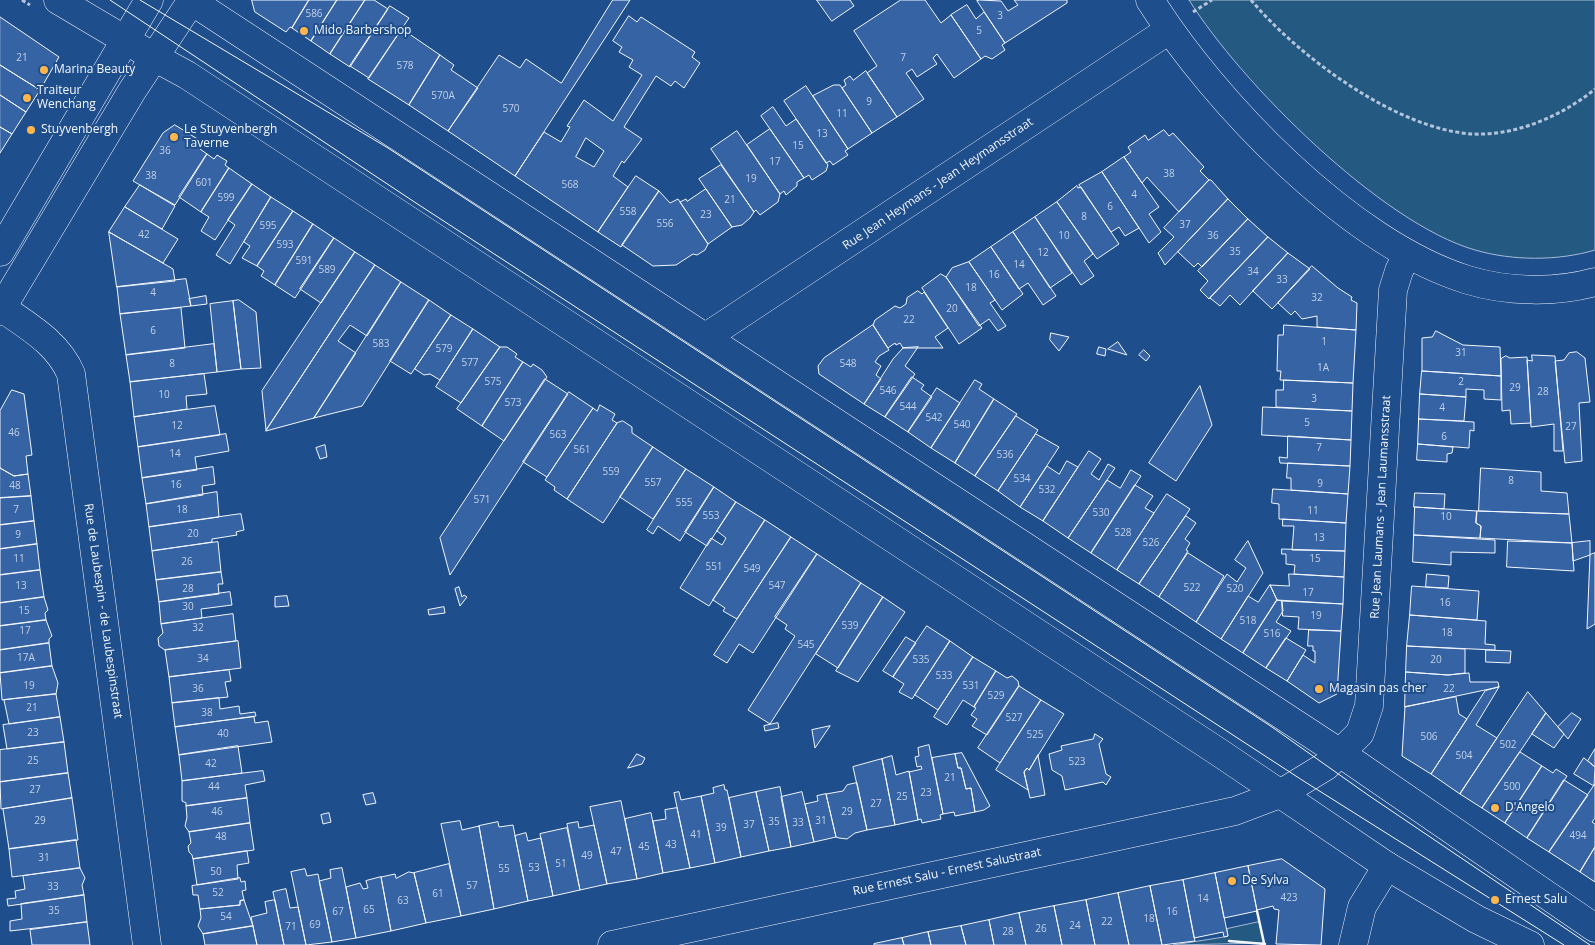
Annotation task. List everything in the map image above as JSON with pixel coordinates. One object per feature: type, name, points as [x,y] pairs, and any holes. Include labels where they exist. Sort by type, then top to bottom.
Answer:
[{"type":"main road","points":[[58,0],[187,75],[1387,866],[1476,919],[1530,945]]},
{"type":"main road","points":[[0,252],[149,0]]},
{"type":"main road","points":[[1,309],[116,117],[191,0],[1340,753],[1595,928]]},
{"type":"main road","points":[[1150,0],[1169,30],[1221,95],[1291,165],[1329,199],[1408,254],[1469,281],[1503,288],[1534,289],[1582,286],[1595,282]]},
{"type":"main road","name":"Rue Jean Heymans - Jean Heymansstraat","points":[[706,338],[1169,30]]},
{"type":"main road","name":"Rue Jean Laumans - Jean Laumansstraat","points":[[1280,794],[1326,766],[1340,753],[1360,733],[1370,706],[1393,290],[1399,271],[1408,254]]},
{"type":"main road","name":"Rue de Laubespin - de Laubespinstraat","points":[[1,309],[51,343],[64,358],[71,374],[147,945]]},
{"type":"main road","name":"Rue Ernest Salu - Ernest Salustraat","points":[[612,945],[1235,811],[1280,794]]},
{"type":"main road","points":[[1353,945],[1362,907],[1387,866]]},
{"type":"path","points":[[1191,14],[1212,0]]},
{"type":"path","points":[[1251,0],[1296,46],[1360,91],[1409,116],[1444,128],[1471,134],[1495,133],[1516,129],[1572,106],[1595,89]]},
{"type":"shaded area","points":[[1189,0],[1595,0],[1595,250],[1551,258],[1520,258],[1490,254],[1438,235],[1398,211],[1357,181],[1316,146],[1278,108],[1242,70],[1212,33]]},
{"type":"shaded area","points":[[1259,922],[1264,943],[1173,945],[1228,936],[1227,929]]},
{"type":"building","points":[[252,0],[309,0],[292,28],[290,27],[286,32],[255,12]]},
{"type":"building","points":[[309,0],[337,0],[311,41],[292,28]]},
{"type":"building","points":[[337,0],[365,0],[330,54],[311,41]]},
{"type":"building","points":[[365,0],[374,0],[388,9],[350,67],[330,54]]},
{"type":"building","points":[[613,0],[630,0],[515,176],[448,131],[499,55],[520,68],[526,59],[561,83]]},
{"type":"building","points":[[817,0],[850,0],[854,6],[832,21]]},
{"type":"building","points":[[901,0],[925,0],[941,23],[951,15],[981,59],[954,78],[937,54],[933,58],[937,64],[917,77],[912,69],[906,73],[924,99],[897,117],[867,73],[877,66],[854,31]]},
{"type":"building","points":[[1014,0],[1067,0],[1067,3],[1005,43],[977,1],[1001,1],[1008,11],[1018,5]]},
{"type":"building","points":[[967,5],[976,19],[984,12],[1005,43],[1002,45],[1005,50],[992,59],[985,56],[981,59],[951,15]]},
{"type":"building","points":[[390,6],[409,18],[369,78],[350,66]]},
{"type":"building","points":[[629,16],[637,22],[641,17],[695,52],[692,57],[700,63],[684,88],[675,81],[671,86],[656,76],[624,127],[642,139],[624,163],[622,161],[613,176],[628,187],[598,232],[515,176],[544,132],[561,142],[570,127],[567,126],[584,100],[613,121],[642,75],[629,67],[633,60],[619,52],[622,47],[613,41]],"holes":[[[586,138],[604,151],[594,167],[576,157]]]},
{"type":"building","points":[[0,17],[59,57],[40,90],[0,65]]},
{"type":"building","points":[[402,29],[440,55],[409,105],[368,79]]},
{"type":"building","points":[[440,55],[454,65],[451,70],[478,88],[448,131],[409,105]]},
{"type":"building","points":[[0,65],[40,90],[26,112],[0,95]]},
{"type":"building","points":[[866,71],[897,117],[872,133],[842,88],[846,85],[844,80],[850,76],[853,80]]},
{"type":"building","points":[[834,85],[840,85],[872,133],[848,149],[813,96]]},
{"type":"building","points":[[806,86],[848,149],[845,151],[848,155],[833,165],[830,161],[826,163],[784,101]]},
{"type":"building","points":[[0,95],[26,112],[12,134],[0,127]]},
{"type":"building","points":[[773,107],[786,126],[796,119],[828,165],[826,171],[812,180],[809,175],[804,178],[761,116]]},
{"type":"building","points":[[175,125],[204,143],[200,149],[207,154],[175,205],[133,181],[163,133]]},
{"type":"building","points":[[0,127],[12,134],[0,153]]},
{"type":"building","points":[[770,129],[804,178],[797,182],[797,186],[786,195],[784,191],[780,194],[747,145]]},
{"type":"building","points":[[1164,130],[1169,136],[1173,133],[1204,167],[1200,171],[1209,180],[1179,212],[1147,177],[1142,183],[1124,157],[1131,152],[1128,147],[1145,135],[1148,140]]},
{"type":"building","points":[[737,131],[780,194],[778,202],[760,215],[756,210],[754,212],[711,149]]},
{"type":"building","points":[[207,154],[214,159],[217,155],[227,161],[225,165],[229,168],[201,212],[179,197]]},
{"type":"building","points":[[1124,157],[1159,207],[1149,214],[1161,232],[1149,243],[1102,172]]},
{"type":"building","points":[[721,165],[754,212],[742,225],[732,227],[699,179]]},
{"type":"building","points":[[229,168],[252,184],[215,240],[201,231],[209,217],[201,212]]},
{"type":"building","points":[[1102,172],[1139,228],[1125,236],[1119,227],[1111,232],[1079,185]]},
{"type":"building","points":[[636,176],[659,191],[621,247],[598,232]]},
{"type":"building","points":[[1209,180],[1228,199],[1165,265],[1158,253],[1174,237],[1164,228]]},
{"type":"building","points":[[252,184],[271,197],[230,264],[216,255],[235,225],[228,220]]},
{"type":"building","points":[[140,185],[175,206],[162,229],[125,207]]},
{"type":"building","points":[[1077,186],[1078,188],[1081,187],[1119,244],[1097,259],[1057,202]]},
{"type":"building","points":[[706,189],[732,227],[708,244],[680,202],[686,199],[687,201]]},
{"type":"building","points":[[659,191],[670,203],[678,199],[708,244],[705,250],[697,255],[693,254],[676,265],[653,266],[622,245]]},
{"type":"building","points":[[271,197],[293,211],[257,266],[242,258],[250,246],[244,242]]},
{"type":"building","points":[[1228,199],[1248,219],[1202,267],[1198,263],[1194,267],[1178,252]]},
{"type":"building","points":[[1057,202],[1093,254],[1084,261],[1094,276],[1081,285],[1035,217]]},
{"type":"building","points":[[125,207],[178,239],[163,263],[109,232]]},
{"type":"building","points":[[293,211],[313,224],[275,285],[261,276],[264,271],[257,266]]},
{"type":"building","points":[[1035,217],[1072,273],[1050,288],[1013,232]]},
{"type":"building","points":[[1248,219],[1268,237],[1209,299],[1200,290],[1208,281],[1198,271]]},
{"type":"building","points":[[313,224],[334,238],[295,298],[275,285]]},
{"type":"building","points":[[109,232],[173,269],[175,281],[117,287]]},
{"type":"building","points":[[1013,232],[1056,296],[1043,305],[1028,283],[1019,289],[991,247]]},
{"type":"building","points":[[1268,237],[1288,253],[1240,305],[1230,295],[1220,306],[1210,298]]},
{"type":"building","points":[[334,238],[355,252],[321,303],[300,289]]},
{"type":"building","points":[[991,247],[1023,294],[1002,310],[969,262]]},
{"type":"building","points":[[355,252],[375,265],[266,430],[262,391]]},
{"type":"building","points":[[1288,253],[1310,269],[1272,309],[1253,291]]},
{"type":"building","points":[[969,262],[995,300],[990,303],[1006,326],[998,331],[989,319],[979,326],[946,277],[952,268]]},
{"type":"building","points":[[375,265],[401,282],[367,336],[350,325],[338,341],[356,353],[314,418],[266,431]]},
{"type":"building","points":[[1312,266],[1357,303],[1356,330],[1317,327],[1317,316],[1302,319],[1295,311],[1291,315],[1278,303]]},
{"type":"building","points":[[941,274],[946,277],[982,328],[959,344],[922,288]]},
{"type":"building","points":[[186,279],[191,306],[120,314],[117,287]]},
{"type":"building","points":[[401,282],[429,300],[362,406],[314,418]]},
{"type":"building","points":[[918,291],[922,294],[924,292],[948,328],[935,337],[943,348],[903,348],[900,343],[896,345],[895,343],[888,348],[873,325],[875,320],[895,306],[900,308],[906,304],[907,298]]},
{"type":"building","points":[[206,296],[207,304],[191,306],[189,299]]},
{"type":"building","points":[[239,300],[256,312],[261,368],[241,369],[233,301]]},
{"type":"building","points":[[429,300],[451,315],[411,374],[390,361]]},
{"type":"building","points":[[233,301],[241,369],[217,372],[210,304]]},
{"type":"building","points":[[181,308],[185,348],[126,355],[120,314]]},
{"type":"building","points":[[451,315],[473,329],[440,380],[430,374],[424,375],[415,369]]},
{"type":"building","points":[[873,325],[889,350],[879,356],[875,362],[881,366],[876,375],[881,379],[864,404],[819,374],[818,366],[824,358]]},
{"type":"building","points":[[1284,325],[1356,330],[1353,383],[1280,380],[1281,371],[1277,371],[1278,335],[1283,335]]},
{"type":"building","points":[[473,329],[500,347],[461,403],[436,387]]},
{"type":"building","points":[[1436,331],[1463,345],[1500,347],[1501,376],[1422,371],[1422,338],[1432,337]]},
{"type":"building","points":[[1051,333],[1069,337],[1059,351],[1050,340]]},
{"type":"building","points":[[1118,342],[1127,355],[1108,349]]},
{"type":"building","points":[[214,344],[217,372],[130,382],[126,355]]},
{"type":"building","points":[[500,347],[507,347],[517,354],[515,357],[523,362],[482,426],[457,409]]},
{"type":"building","points":[[918,347],[905,366],[915,374],[885,417],[864,404],[893,359],[903,348]]},
{"type":"building","points":[[1099,347],[1106,349],[1105,356],[1097,354]]},
{"type":"building","points":[[1144,350],[1150,356],[1146,361],[1139,355]]},
{"type":"building","points":[[1577,352],[1585,358],[1590,402],[1579,403],[1582,461],[1565,463],[1555,361],[1564,360],[1569,353]]},
{"type":"building","points":[[1532,355],[1555,356],[1563,451],[1554,451],[1554,424],[1531,427],[1527,360],[1532,361]]},
{"type":"building","points":[[1506,356],[1510,358],[1527,357],[1531,423],[1511,424],[1510,410],[1502,411],[1501,359]]},
{"type":"building","points":[[523,362],[531,367],[533,364],[542,370],[547,377],[504,441],[482,426]]},
{"type":"building","points":[[1422,371],[1501,376],[1501,400],[1484,399],[1484,390],[1466,389],[1466,397],[1420,394]]},
{"type":"building","points":[[204,374],[207,394],[186,396],[187,409],[134,417],[130,382]]},
{"type":"building","points":[[912,377],[924,385],[921,389],[932,397],[908,432],[885,417]]},
{"type":"building","points":[[545,379],[568,394],[450,575],[440,538]]},
{"type":"building","points":[[975,380],[982,384],[979,389],[994,399],[955,463],[931,448]]},
{"type":"building","points":[[1284,380],[1353,383],[1352,411],[1276,407],[1276,390],[1283,390]]},
{"type":"building","points":[[1200,386],[1212,425],[1176,481],[1149,463]]},
{"type":"building","points":[[937,388],[960,403],[931,448],[908,432]]},
{"type":"building","points":[[12,390],[24,394],[32,455],[26,456],[28,474],[14,476],[0,468],[0,411]]},
{"type":"building","points":[[569,392],[593,408],[547,477],[523,462]]},
{"type":"building","points":[[1420,394],[1466,397],[1464,421],[1419,419]]},
{"type":"building","points":[[994,399],[1017,414],[975,476],[955,463]]},
{"type":"building","points":[[600,405],[615,414],[612,420],[617,423],[567,499],[554,490],[555,487],[545,480],[593,408],[597,411]]},
{"type":"building","points":[[215,406],[220,435],[138,447],[134,417]]},
{"type":"building","points":[[1263,407],[1352,411],[1351,440],[1262,435]]},
{"type":"building","points":[[1016,416],[1038,430],[998,491],[975,476]]},
{"type":"building","points":[[1419,419],[1474,422],[1474,431],[1470,430],[1469,448],[1418,444]]},
{"type":"building","points":[[623,421],[632,427],[632,433],[653,447],[603,523],[567,499],[617,423]]},
{"type":"building","points":[[226,434],[229,451],[195,457],[197,470],[142,478],[138,447]]},
{"type":"building","points":[[1036,434],[1059,447],[1020,507],[998,491]]},
{"type":"building","points":[[1288,436],[1351,440],[1350,466],[1280,463],[1279,457],[1287,458]]},
{"type":"building","points":[[1418,444],[1453,447],[1452,453],[1447,454],[1447,462],[1417,460]]},
{"type":"building","points":[[325,445],[327,457],[320,459],[316,448]]},
{"type":"building","points":[[653,447],[686,469],[653,519],[620,497]]},
{"type":"building","points":[[1089,451],[1101,459],[1091,474],[1099,480],[1108,464],[1115,468],[1068,538],[1043,521]]},
{"type":"building","points":[[1067,461],[1078,467],[1043,521],[1020,507],[1047,466],[1059,474]]},
{"type":"building","points":[[1288,463],[1350,466],[1348,494],[1291,490],[1291,478],[1287,478]]},
{"type":"building","points":[[213,467],[215,484],[202,486],[203,495],[146,504],[142,478]]},
{"type":"building","points":[[0,468],[14,476],[28,474],[31,496],[0,498]]},
{"type":"building","points":[[1481,468],[1541,472],[1541,491],[1567,493],[1569,514],[1479,511]]},
{"type":"building","points":[[686,469],[714,487],[680,541],[658,526],[653,534],[647,530]]},
{"type":"building","points":[[1131,470],[1141,476],[1091,553],[1068,538],[1107,480],[1120,488]]},
{"type":"building","points":[[1135,485],[1153,496],[1145,508],[1154,513],[1117,570],[1091,553]]},
{"type":"building","points":[[714,487],[736,502],[707,546],[685,532]]},
{"type":"building","points":[[1273,489],[1348,494],[1346,523],[1279,519],[1279,504],[1272,503]]},
{"type":"building","points":[[217,492],[219,517],[149,527],[146,504]]},
{"type":"building","points":[[1415,493],[1445,494],[1444,509],[1414,507]]},
{"type":"building","points":[[1167,494],[1190,509],[1139,584],[1117,570]]},
{"type":"building","points":[[31,496],[34,521],[0,525],[0,498]]},
{"type":"building","points":[[736,502],[765,520],[709,606],[680,588],[711,538],[722,545],[726,538],[717,531]]},
{"type":"building","points":[[1415,507],[1477,511],[1476,523],[1481,526],[1480,538],[1414,535]]},
{"type":"building","points":[[1477,511],[1569,514],[1572,543],[1480,538],[1481,526],[1476,523]]},
{"type":"building","points":[[241,514],[244,530],[236,532],[237,535],[212,539],[212,542],[152,551],[149,527]]},
{"type":"building","points":[[1186,516],[1196,523],[1185,539],[1190,543],[1186,550],[1188,551],[1159,597],[1139,584]]},
{"type":"building","points":[[1283,519],[1346,523],[1345,551],[1292,550],[1294,526],[1283,526]]},
{"type":"building","points":[[765,520],[791,537],[737,619],[723,611],[725,608],[713,600]]},
{"type":"building","points":[[34,521],[37,544],[0,549],[0,525]]},
{"type":"building","points":[[1414,535],[1495,540],[1495,553],[1451,552],[1451,565],[1413,562]]},
{"type":"building","points":[[791,537],[817,554],[753,653],[739,644],[727,663],[714,655]]},
{"type":"building","points":[[1248,541],[1263,573],[1221,639],[1196,622],[1227,574],[1237,582],[1246,568],[1235,560]]},
{"type":"building","points":[[1508,541],[1572,543],[1574,571],[1507,567]]},
{"type":"building","points":[[1590,541],[1590,555],[1573,561],[1572,543]]},
{"type":"building","points":[[218,542],[221,572],[156,580],[152,551]]},
{"type":"building","points":[[37,544],[40,570],[0,575],[0,549]]},
{"type":"building","points":[[1282,549],[1345,551],[1344,577],[1294,574],[1295,565],[1286,564],[1286,554],[1282,554]]},
{"type":"building","points":[[1188,553],[1224,576],[1196,622],[1159,597]]},
{"type":"building","points":[[1595,553],[1595,624],[1587,629],[1590,555]]},
{"type":"building","points":[[817,554],[861,583],[770,724],[748,710],[795,636],[785,629],[787,625],[775,617]]},
{"type":"building","points":[[40,570],[44,597],[0,603],[0,575]]},
{"type":"building","points":[[221,572],[223,584],[218,584],[219,594],[159,602],[156,580]]},
{"type":"building","points":[[1289,574],[1344,577],[1343,604],[1277,600],[1270,585],[1289,586]]},
{"type":"building","points":[[1427,574],[1449,576],[1448,588],[1426,587]]},
{"type":"building","points":[[861,583],[883,597],[838,668],[816,654]]},
{"type":"building","points":[[1270,585],[1277,600],[1243,653],[1221,639],[1248,596],[1258,602]]},
{"type":"building","points":[[1412,586],[1479,591],[1477,620],[1410,615]]},
{"type":"building","points":[[459,587],[462,597],[464,595],[467,597],[460,606],[455,589]]},
{"type":"building","points":[[230,592],[232,605],[201,609],[202,618],[161,624],[159,602]]},
{"type":"building","points":[[287,596],[289,606],[275,607],[275,597]]},
{"type":"building","points":[[44,597],[48,610],[45,613],[46,620],[0,626],[0,603]]},
{"type":"building","points":[[883,597],[905,612],[858,682],[836,671]]},
{"type":"building","points":[[1277,600],[1282,601],[1283,611],[1276,622],[1291,631],[1266,668],[1243,653]]},
{"type":"building","points":[[1282,601],[1343,604],[1341,631],[1298,629],[1299,617],[1283,616]]},
{"type":"building","points":[[444,607],[445,613],[429,615],[428,610]]},
{"type":"building","points":[[233,614],[236,641],[165,650],[159,646],[158,638],[163,633],[161,624]]},
{"type":"building","points":[[1410,615],[1486,621],[1485,644],[1495,645],[1495,650],[1407,646]]},
{"type":"building","points":[[46,620],[52,636],[49,639],[49,643],[0,650],[0,626]]},
{"type":"building","points":[[927,626],[950,641],[912,699],[899,692],[904,684],[893,677]]},
{"type":"building","points":[[1309,630],[1341,631],[1337,694],[1319,703],[1287,681],[1303,655],[1315,663],[1313,646],[1308,646]]},
{"type":"building","points":[[906,637],[916,643],[893,677],[883,671]]},
{"type":"building","points":[[1286,638],[1306,650],[1287,681],[1266,668]]},
{"type":"building","points":[[238,641],[241,668],[169,677],[165,650]]},
{"type":"building","points":[[950,641],[973,657],[938,710],[915,695]]},
{"type":"building","points":[[49,643],[52,666],[0,673],[0,650]]},
{"type":"building","points":[[1407,646],[1465,649],[1465,673],[1448,675],[1406,672]]},
{"type":"building","points":[[1486,650],[1511,651],[1510,663],[1486,662]]},
{"type":"building","points":[[973,657],[996,671],[974,707],[963,700],[947,725],[934,717]]},
{"type":"building","points":[[52,666],[58,683],[56,694],[2,700],[0,673]]},
{"type":"building","points":[[229,670],[231,681],[225,682],[228,697],[172,703],[169,677]]},
{"type":"building","points":[[996,671],[1007,678],[1012,676],[1018,681],[1019,686],[987,735],[972,726],[977,719],[971,715]]},
{"type":"building","points":[[1406,672],[1448,675],[1469,673],[1470,682],[1498,682],[1499,687],[1405,707]]},
{"type":"building","points":[[1019,686],[1041,700],[1000,763],[978,748]]},
{"type":"building","points":[[1499,687],[1476,725],[1497,738],[1460,794],[1431,774],[1485,691]]},
{"type":"building","points":[[1528,692],[1546,713],[1482,808],[1460,794]]},
{"type":"building","points":[[56,694],[60,717],[9,724],[4,700]]},
{"type":"building","points":[[1456,697],[1459,714],[1467,719],[1431,774],[1402,756],[1405,707]]},
{"type":"building","points":[[219,698],[220,709],[239,706],[240,714],[255,712],[256,716],[175,727],[172,703]]},
{"type":"building","points":[[1041,700],[1064,714],[1029,770],[1027,768],[1024,772],[1028,790],[996,770]]},
{"type":"building","points":[[1546,713],[1564,734],[1554,748],[1532,734]]},
{"type":"building","points":[[1572,713],[1581,719],[1568,739],[1558,727]]},
{"type":"building","points":[[60,717],[64,742],[7,749],[3,725]]},
{"type":"building","points":[[254,717],[255,723],[268,721],[272,742],[179,755],[175,727]]},
{"type":"building","points":[[778,723],[779,728],[765,731],[764,726]]},
{"type":"building","points":[[830,726],[815,748],[812,730]]},
{"type":"building","points":[[1095,734],[1103,739],[1099,744],[1106,774],[1111,777],[1106,785],[1103,782],[1065,790],[1062,776],[1052,770],[1049,754],[1062,750],[1061,746],[1093,739]]},
{"type":"building","points":[[64,742],[68,773],[0,782],[0,750]]},
{"type":"building","points":[[929,745],[943,814],[940,815],[941,819],[922,823],[921,819],[918,820],[909,772],[922,769],[921,766],[917,767],[915,757],[919,756],[918,748]]},
{"type":"building","points":[[238,746],[242,773],[182,781],[179,755]]},
{"type":"building","points":[[1595,749],[1595,767],[1588,761]]},
{"type":"building","points":[[1520,752],[1542,766],[1505,823],[1482,808]]},
{"type":"building","points":[[962,753],[990,806],[984,810],[975,812],[971,788],[966,789],[961,768],[958,768],[955,754]]},
{"type":"building","points":[[637,754],[645,758],[642,764],[628,768]]},
{"type":"building","points":[[955,754],[958,768],[961,768],[966,789],[971,788],[975,812],[955,816],[954,812],[943,814],[932,758]]},
{"type":"building","points":[[1038,755],[1045,795],[1030,798],[1024,772],[1027,768],[1029,770]]},
{"type":"building","points":[[892,756],[896,775],[909,771],[918,820],[895,825],[882,759]]},
{"type":"building","points":[[1584,758],[1595,767],[1594,786],[1574,774]]},
{"type":"building","points":[[882,759],[895,825],[867,830],[853,767]]},
{"type":"building","points":[[1542,766],[1553,773],[1556,769],[1567,776],[1527,838],[1505,823]]},
{"type":"building","points":[[263,771],[265,781],[245,785],[247,798],[186,806],[186,803],[182,801],[182,781]]},
{"type":"building","points":[[68,773],[72,798],[1,809],[0,782]]},
{"type":"building","points":[[1564,780],[1588,795],[1549,852],[1527,838]]},
{"type":"building","points":[[857,783],[867,830],[855,833],[847,839],[836,837],[826,794],[843,791],[847,785]]},
{"type":"building","points":[[1595,784],[1595,818],[1592,822],[1595,824],[1595,847],[1580,872],[1549,852]]},
{"type":"building","points":[[724,785],[725,790],[727,790],[741,857],[715,863],[701,796],[714,793],[713,788]]},
{"type":"building","points":[[780,787],[791,847],[769,851],[756,792]]},
{"type":"building","points":[[679,792],[681,800],[701,796],[715,863],[690,868],[674,793]]},
{"type":"building","points":[[756,792],[769,851],[741,857],[729,798]]},
{"type":"building","points":[[802,792],[814,842],[791,847],[781,797]]},
{"type":"building","points":[[373,793],[376,803],[366,805],[363,795]]},
{"type":"building","points":[[826,794],[836,837],[814,842],[805,804],[818,801],[817,796]]},
{"type":"building","points":[[72,798],[78,840],[9,849],[3,809]]},
{"type":"building","points":[[247,798],[250,823],[189,832],[185,826],[187,817],[186,806]]},
{"type":"building","points":[[621,801],[637,879],[607,884],[590,807]]},
{"type":"building","points":[[677,808],[690,868],[663,873],[653,821],[666,819],[665,810]]},
{"type":"building","points":[[329,813],[331,822],[323,824],[321,815]]},
{"type":"building","points":[[651,813],[663,873],[637,879],[625,819]]},
{"type":"building","points":[[460,821],[462,830],[479,826],[494,909],[461,916],[441,824]]},
{"type":"building","points":[[498,822],[499,827],[513,825],[528,901],[494,909],[479,826]]},
{"type":"building","points":[[578,822],[579,828],[594,825],[607,884],[580,890],[567,824]]},
{"type":"building","points":[[250,823],[254,850],[193,859],[189,852],[188,846],[191,843],[189,832]]},
{"type":"building","points":[[567,828],[580,890],[553,896],[540,834]]},
{"type":"building","points":[[526,833],[528,841],[541,838],[553,896],[528,901],[515,836]]},
{"type":"building","points":[[76,840],[80,868],[12,877],[9,849]]},
{"type":"building","points":[[1595,847],[1595,882],[1580,872]]},
{"type":"building","points":[[247,851],[249,863],[237,865],[238,879],[197,885],[193,859]]},
{"type":"building","points":[[1282,859],[1325,889],[1321,945],[1276,944],[1279,910],[1274,909],[1273,906],[1257,910],[1248,866]]},
{"type":"building","points":[[449,864],[461,916],[426,923],[414,873]]},
{"type":"building","points":[[1248,866],[1257,911],[1224,918],[1215,873]]},
{"type":"building","points":[[80,868],[85,878],[82,885],[84,895],[8,906],[7,899],[16,898],[15,891],[25,889],[23,876]]},
{"type":"building","points":[[342,868],[356,938],[332,942],[319,881],[331,878],[330,870]]},
{"type":"building","points":[[305,869],[307,876],[318,874],[332,942],[306,945],[291,872]]},
{"type":"building","points":[[409,872],[414,873],[426,923],[391,931],[381,877],[395,874],[396,878]]},
{"type":"building","points":[[1215,873],[1228,936],[1224,937],[1223,932],[1194,938],[1183,880]]},
{"type":"building","points":[[381,877],[391,931],[356,938],[346,887],[360,883],[363,889],[368,888],[366,881]]},
{"type":"building","points":[[240,878],[241,882],[245,881],[246,890],[242,891],[244,900],[240,901],[240,905],[200,909],[198,895],[193,895],[192,886]]},
{"type":"building","points":[[1183,880],[1195,941],[1162,945],[1150,886]]},
{"type":"building","points":[[1150,886],[1162,945],[1129,945],[1118,893]]},
{"type":"building","points":[[286,889],[290,908],[298,907],[306,945],[284,945],[273,892]]},
{"type":"building","points":[[1118,893],[1129,945],[1095,945],[1086,900]]},
{"type":"building","points":[[84,895],[87,922],[10,931],[10,921],[22,919],[21,904]]},
{"type":"building","points":[[244,900],[253,926],[203,934],[198,926],[201,918],[200,909],[240,905],[240,901]]},
{"type":"building","points":[[275,900],[284,945],[257,945],[251,917],[267,913],[265,902]]},
{"type":"building","points":[[1086,900],[1095,945],[1062,945],[1054,906]]},
{"type":"building","points":[[1054,906],[1062,945],[1026,945],[1019,913]]},
{"type":"building","points":[[1019,913],[1026,945],[994,945],[989,920]]},
{"type":"building","points":[[989,920],[994,945],[966,945],[961,926]]},
{"type":"building","points":[[87,922],[90,945],[32,945],[30,930]]},
{"type":"building","points":[[253,926],[257,945],[205,945],[203,934]]},
{"type":"building","points":[[961,926],[966,945],[931,945],[928,932]]},
{"type":"building","points":[[928,932],[931,945],[904,945],[902,938]]},
{"type":"building","points":[[902,938],[904,945],[874,945],[874,944]]},
{"type":"tram line","points":[[110,0],[416,203],[1302,780],[1564,945]]},
{"type":"tram line","points":[[140,0],[388,148],[1272,727],[1368,795],[1590,945]]},
{"type":"wall","points":[[1257,911],[1264,943]]},
{"type":"wall","points":[[1229,941],[1265,944]]},
{"type":"place","name":"Mido Barbershop","points":[[304,31]]},
{"type":"place","name":"Marina Beauty","points":[[44,70]]},
{"type":"place","name":"Traiteur Wenchang","points":[[27,98]]},
{"type":"place","name":"Stuyvenbergh","points":[[31,130]]},
{"type":"place","name":"Le Stuyvenbergh Taverne","points":[[174,137]]},
{"type":"place","name":"Magasin pas cher","points":[[1319,689]]},
{"type":"place","name":"D'Angelo","points":[[1495,808]]},
{"type":"place","name":"De Sylva","points":[[1232,881]]},
{"type":"place","name":"Ernest Salu","points":[[1495,900]]}]
